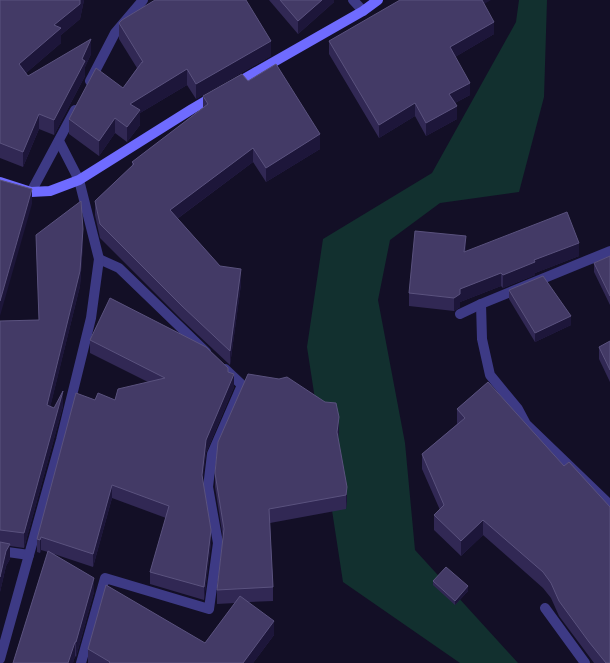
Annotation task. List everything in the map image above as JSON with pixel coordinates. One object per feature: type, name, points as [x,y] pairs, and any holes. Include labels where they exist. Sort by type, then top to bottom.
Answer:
[{"type":"main road","points":[[0,182],[31,192],[50,191],[79,180],[192,109],[363,11],[378,0]]},
{"type":"street","points":[[87,87],[115,33],[143,0]]},
{"type":"street","points":[[353,0],[363,11]]},
{"type":"street","points":[[31,192],[80,101]]},
{"type":"street","points":[[0,659],[61,440],[91,318],[99,259],[79,180],[59,141]]},
{"type":"street","points":[[460,314],[610,251]]},
{"type":"street","points":[[81,663],[105,578],[209,609],[218,543],[208,487],[212,454],[242,385],[119,268],[99,259]]},
{"type":"street","points":[[481,304],[482,339],[490,375],[518,409],[526,424],[610,505]]},
{"type":"street","points":[[0,551],[29,555]]},
{"type":"street","points":[[544,608],[585,663]]},
{"type":"green space","points":[[519,0],[547,0],[544,97],[519,192],[440,203],[390,240],[378,300],[405,443],[415,550],[518,663],[460,663],[343,582],[307,347],[323,239],[432,173],[516,22]]},
{"type":"building","points":[[0,0],[80,0],[80,4],[54,25],[61,28],[19,64],[28,76],[91,39],[82,59],[85,61],[54,120],[39,114],[23,152],[0,143]]},
{"type":"building","points":[[155,0],[246,0],[271,41],[196,84],[187,69],[130,104],[140,110],[127,127],[115,118],[99,141],[69,119],[96,68],[123,88],[143,62],[119,23]]},
{"type":"building","points":[[280,0],[322,0],[298,21]]},
{"type":"building","points":[[400,0],[482,0],[494,22],[450,47],[470,83],[449,94],[457,106],[426,123],[415,103],[379,125],[329,41]]},
{"type":"building","points":[[276,64],[320,134],[266,168],[253,148],[170,210],[220,266],[241,269],[230,351],[182,306],[100,224],[95,201],[134,164],[132,162],[208,104],[203,96],[242,74],[248,81]]},
{"type":"building","points":[[0,180],[32,189],[0,301]]},
{"type":"building","points":[[81,201],[83,229],[80,271],[47,405],[54,408],[63,391],[24,533],[0,530],[0,321],[39,320],[36,235]]},
{"type":"building","points":[[567,212],[579,243],[534,260],[535,262],[503,275],[501,273],[460,289],[460,294],[454,298],[409,293],[415,231],[466,236],[464,252]]},
{"type":"building","points":[[610,256],[610,296],[594,263]]},
{"type":"building","points":[[543,276],[571,316],[535,333],[509,290]]},
{"type":"building","points":[[110,298],[206,347],[228,368],[228,372],[234,374],[206,440],[202,475],[211,530],[204,587],[150,572],[169,506],[112,485],[93,554],[41,537],[40,540],[37,539],[76,393],[95,400],[98,393],[115,400],[118,389],[165,378],[90,340]]},
{"type":"building","points":[[610,341],[610,370],[599,347]]},
{"type":"building","points":[[248,374],[279,379],[287,377],[325,402],[336,403],[339,417],[337,432],[347,487],[346,495],[269,509],[273,587],[217,590],[224,529],[215,473],[218,442]]},
{"type":"building","points":[[488,382],[564,466],[569,462],[610,507],[610,663],[606,663],[589,642],[559,601],[551,583],[543,572],[483,520],[461,541],[434,515],[444,505],[422,454],[465,418],[457,409]]},
{"type":"building","points":[[0,542],[10,544],[6,551],[0,577]]},
{"type":"building","points":[[48,551],[94,578],[76,642],[68,663],[13,663]]},
{"type":"building","points":[[446,567],[468,586],[455,601],[433,581]]},
{"type":"building","points":[[106,585],[205,643],[240,596],[274,621],[243,663],[109,663],[110,662],[88,649]]}]
